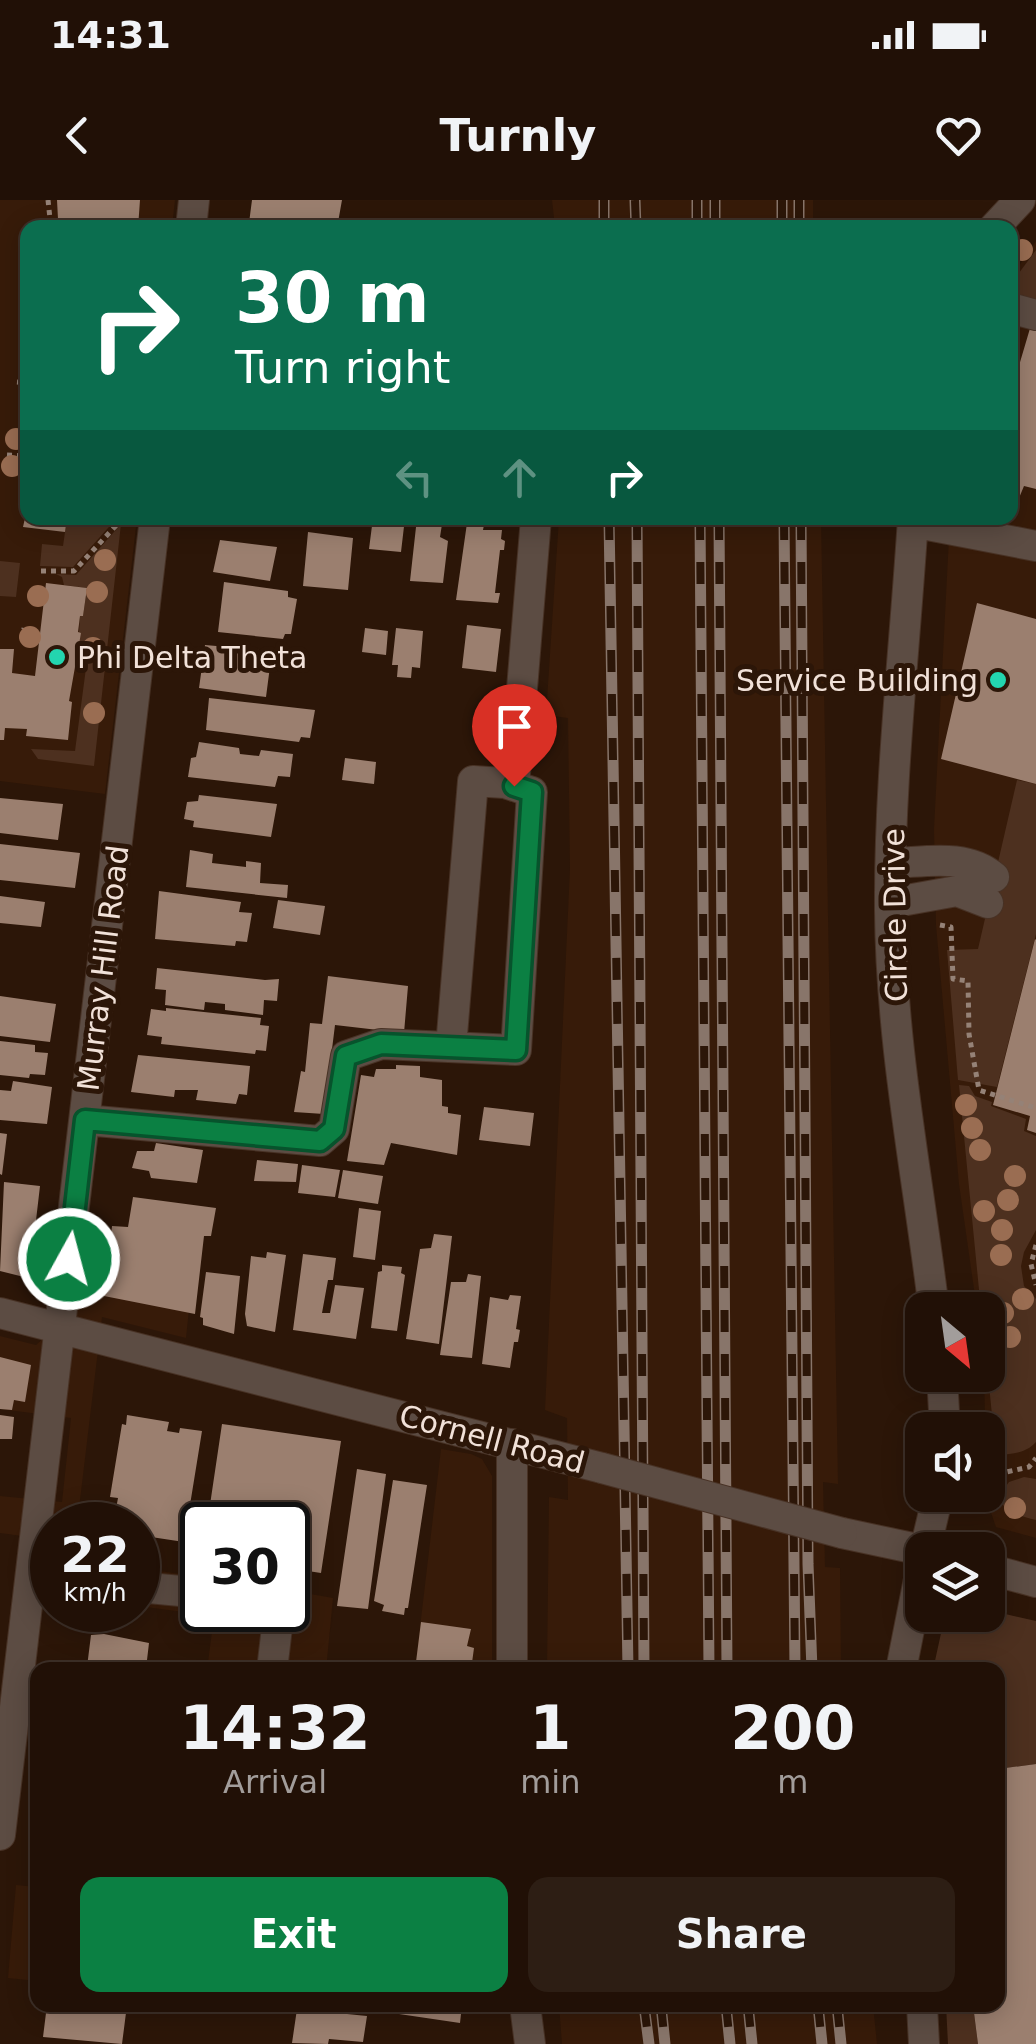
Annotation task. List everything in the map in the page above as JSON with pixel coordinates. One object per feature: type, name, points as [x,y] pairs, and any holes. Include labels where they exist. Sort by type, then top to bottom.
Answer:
[{"type":"street","points":[[1001,220],[1020,200]]},
{"type":"street","name":"Murray Hill Road","points":[[48,1502],[61,1327],[155,525]]},
{"type":"street","points":[[514,786],[535,525]]},
{"type":"street","name":"Circle Drive","points":[[912,525],[890,903],[907,1118],[931,1292]]},
{"type":"street","points":[[936,525],[1036,546]]},
{"type":"street","points":[[85,1120],[320,1141],[334,1129],[346,1056],[381,1044],[516,1050],[532,792],[514,786],[473,782],[451,1047]]},
{"type":"street","points":[[890,903],[957,891],[991,890],[981,866],[958,861],[892,863]]},
{"type":"street","name":"Cornell Road","points":[[0,1312],[842,1533],[905,1546]]},
{"type":"street","points":[[512,1444],[512,1662]]},
{"type":"street","points":[[1005,1574],[1036,1582]]},
{"type":"street","name":"Murray Hill Road","points":[[0,1834],[33,1632]]},
{"type":"street","points":[[273,1662],[276,1632]]},
{"type":"street","points":[[903,1662],[909,1632]]},
{"type":"street","points":[[526,2012],[530,2044]]},
{"type":"street","points":[[922,2012],[924,2044]]},
{"type":"path","points":[[7,455],[20,456]]},
{"type":"path","points":[[41,571],[74,571],[117,525]]},
{"type":"path","points":[[22,639],[24,628]]},
{"type":"path","points":[[951,927],[953,979],[968,980],[969,1034],[980,1090],[1036,1108]]},
{"type":"path","points":[[1036,1245],[1032,1264],[1036,1285]]},
{"type":"path","points":[[1005,1473],[1033,1468],[1036,1458]]},
{"type":"shaded area","points":[[0,200],[175,200],[173,220],[20,220],[20,525],[136,525],[105,794],[0,781]]},
{"type":"shaded area","points":[[552,200],[813,200],[813,220],[554,220]]},
{"type":"shaded area","points":[[1036,241],[1036,1538],[996,1527],[991,1512],[1005,1512],[1005,1412],[985,1412],[984,1392],[1005,1392],[1005,1292],[974,1292],[959,1184],[936,925],[934,829],[950,525],[1018,525],[1018,267]]},
{"type":"shaded area","points":[[1036,250],[1036,302],[1018,297],[1018,274]]},
{"type":"shaded area","points":[[66,525],[111,525],[73,567],[40,566],[42,544],[63,546]]},
{"type":"shaded area","points":[[121,525],[94,766],[38,759],[31,749],[75,751],[86,668],[77,665],[80,616],[87,588],[64,585],[62,577],[56,574],[76,575]]},
{"type":"shaded area","points":[[559,525],[821,525],[838,1484],[823,1482],[825,1567],[840,1568],[841,1662],[547,1662],[549,1497],[568,1500],[567,1418],[545,1410],[570,869],[568,718],[546,715]]},
{"type":"shaded area","points":[[0,561],[20,563],[16,597],[0,596]]},
{"type":"shaded area","points":[[1017,780],[1036,784],[1036,934],[997,1087],[958,1080],[947,950],[978,949]]},
{"type":"shaded area","points":[[959,1085],[969,1086],[975,1096],[992,1102],[991,1106],[1026,1119],[1024,1131],[1036,1136],[1036,1230],[1021,1266],[1024,1286],[1036,1299],[1036,1442],[1012,1454],[1005,1454],[1005,1412],[992,1412],[990,1392],[1005,1392],[1005,1292],[979,1292]]},
{"type":"shaded area","points":[[94,1226],[196,1242],[186,1338],[102,1317],[80,1502],[62,1502],[71,1418],[0,1409],[0,1336],[36,1345],[84,1303]]},
{"type":"shaded area","points":[[441,1449],[471,1454],[482,1459],[492,1476],[492,1662],[416,1662]]},
{"type":"shaded area","points":[[1024,1477],[1036,1479],[1036,1520],[1006,1509],[1005,1488],[1009,1482]]},
{"type":"shaded area","points":[[0,1496],[62,1502],[30,1502],[30,1537],[0,1533]]},
{"type":"shaded area","points":[[160,1571],[180,1574],[180,1612],[160,1609]]},
{"type":"shaded area","points":[[310,1594],[333,1598],[327,1662],[208,1662],[212,1632],[310,1632]]},
{"type":"shaded area","points":[[1005,1614],[1036,1621],[1036,1764],[1005,1768],[1005,1662],[935,1662],[941,1632],[1005,1632]]},
{"type":"shaded area","points":[[16,1885],[30,1886],[30,1980],[8,1978]]},
{"type":"shaded area","points":[[560,2012],[874,2012],[877,2044],[562,2044]]},
{"type":"shaded area","points":[[946,2012],[974,2012],[978,2044],[948,2044]]},
{"type":"building","points":[[57,200],[140,200],[139,220],[58,219]]},
{"type":"building","points":[[252,200],[342,200],[338,220],[249,220]]},
{"type":"building","points":[[1031,325],[1036,326],[1036,489],[1024,486],[1019,498],[1018,498],[1018,369]]},
{"type":"building","points":[[23,525],[66,525],[65,532]]},
{"type":"building","points":[[372,525],[404,525],[401,552],[369,549]]},
{"type":"building","points":[[416,525],[442,525],[440,537],[448,541],[443,583],[410,581]]},
{"type":"building","points":[[467,525],[502,530],[501,539],[505,541],[504,550],[500,550],[495,593],[500,593],[498,603],[456,600]]},
{"type":"building","points":[[308,532],[353,538],[348,590],[303,586]]},
{"type":"building","points":[[220,540],[277,547],[270,581],[213,572]]},
{"type":"building","points":[[224,582],[288,591],[288,597],[297,599],[291,634],[285,634],[283,639],[218,632]]},
{"type":"building","name":"Phi Delta Theta","points":[[46,583],[87,588],[69,701],[72,702],[68,740],[26,736],[27,729],[5,728],[4,740],[0,740],[0,649],[14,649],[12,673],[35,676]]},
{"type":"building","name":"Service Building","points":[[977,603],[1036,619],[1036,784],[941,759]]},
{"type":"building","points":[[467,625],[501,629],[496,672],[462,668]]},
{"type":"building","points":[[365,628],[388,631],[386,655],[362,652]]},
{"type":"building","points":[[396,628],[423,631],[420,668],[412,667],[411,678],[397,677],[398,665],[392,665]]},
{"type":"building","points":[[205,645],[272,651],[266,697],[199,688]]},
{"type":"building","points":[[209,698],[315,710],[310,738],[301,737],[299,742],[206,730]]},
{"type":"building","points":[[199,742],[239,748],[240,754],[259,756],[261,750],[293,754],[290,777],[278,776],[275,787],[188,777]]},
{"type":"building","points":[[345,758],[376,762],[374,784],[342,780]]},
{"type":"building","points":[[199,795],[277,804],[271,837],[193,827],[194,821],[184,819],[187,802],[198,801]]},
{"type":"building","points":[[0,798],[63,804],[58,840],[0,833]]},
{"type":"building","points":[[0,844],[80,853],[75,888],[0,880]]},
{"type":"building","points":[[190,850],[213,854],[212,863],[246,867],[246,861],[261,863],[260,883],[288,885],[287,898],[186,887]]},
{"type":"building","points":[[159,891],[241,902],[239,912],[252,913],[247,942],[236,941],[235,946],[155,939]]},
{"type":"building","points":[[0,896],[45,902],[41,927],[0,923]]},
{"type":"building","points":[[278,900],[325,906],[320,935],[273,928]]},
{"type":"building","points":[[1035,939],[1036,1133],[1027,1130],[1030,1116],[993,1105]]},
{"type":"building","points":[[157,968],[279,979],[277,1001],[264,1000],[263,1015],[225,1010],[225,1004],[205,1002],[204,1010],[165,1005],[166,990],[155,989]]},
{"type":"building","points":[[328,976],[408,986],[404,1033],[335,1025],[324,1114],[294,1112],[301,1071],[305,1072],[310,1023],[322,1024]]},
{"type":"building","points":[[0,996],[56,1004],[50,1042],[0,1036]]},
{"type":"building","points":[[151,1009],[261,1018],[260,1025],[269,1026],[266,1051],[256,1050],[255,1054],[161,1044],[162,1037],[147,1035]]},
{"type":"building","points":[[0,1041],[35,1045],[35,1052],[48,1053],[45,1075],[0,1075]]},
{"type":"building","points":[[138,1055],[250,1066],[247,1095],[239,1094],[236,1104],[196,1100],[198,1090],[175,1090],[174,1097],[131,1092]]},
{"type":"building","points":[[396,1065],[420,1066],[420,1077],[442,1080],[442,1106],[448,1107],[448,1113],[461,1115],[457,1155],[391,1143],[384,1165],[347,1161],[361,1075],[374,1077],[376,1069],[396,1069]]},
{"type":"building","points":[[13,1081],[52,1087],[47,1124],[0,1120],[0,1090],[11,1091]]},
{"type":"building","points":[[484,1107],[534,1113],[530,1146],[479,1140]]},
{"type":"building","points":[[0,1133],[7,1134],[2,1175],[0,1174]]},
{"type":"building","points":[[156,1143],[203,1150],[197,1183],[151,1178],[149,1171],[132,1168],[137,1151],[154,1151]]},
{"type":"building","points":[[257,1160],[298,1164],[296,1182],[254,1181]]},
{"type":"building","points":[[302,1165],[340,1170],[335,1197],[298,1193]]},
{"type":"building","points":[[343,1170],[383,1176],[378,1204],[338,1198]]},
{"type":"building","points":[[4,1182],[40,1186],[30,1272],[24,1277],[0,1271]]},
{"type":"building","points":[[133,1197],[216,1208],[211,1236],[204,1236],[195,1314],[104,1296],[112,1226],[128,1227]]},
{"type":"building","points":[[359,1208],[381,1211],[375,1260],[353,1257]]},
{"type":"building","points":[[434,1234],[452,1236],[439,1344],[406,1339],[420,1249],[431,1248]]},
{"type":"building","points":[[267,1252],[286,1255],[275,1332],[247,1326],[245,1314],[251,1256],[266,1258]]},
{"type":"building","points":[[303,1254],[336,1258],[322,1313],[330,1313],[335,1285],[364,1288],[356,1339],[293,1330]]},
{"type":"building","points":[[382,1265],[402,1267],[401,1273],[405,1275],[397,1331],[371,1328]]},
{"type":"building","points":[[206,1272],[240,1276],[234,1334],[203,1325],[200,1317]]},
{"type":"building","points":[[468,1274],[481,1276],[472,1358],[440,1355],[451,1282],[466,1282]]},
{"type":"building","points":[[510,1295],[521,1296],[516,1329],[520,1330],[510,1368],[482,1364],[490,1297],[508,1300]]},
{"type":"building","points":[[0,1357],[31,1365],[25,1402],[14,1400],[12,1410],[0,1409]]},
{"type":"building","points":[[0,1415],[14,1417],[12,1439],[0,1439]]},
{"type":"building","points":[[127,1415],[169,1422],[167,1431],[202,1431],[190,1502],[180,1502],[180,1541],[160,1538],[160,1502],[117,1502],[118,1498],[110,1497],[122,1424],[126,1425]]},
{"type":"building","points":[[222,1424],[341,1441],[321,1573],[310,1571],[310,1502],[210,1502]]},
{"type":"building","points":[[357,1469],[386,1474],[368,1609],[337,1606]]},
{"type":"building","points":[[393,1480],[427,1485],[404,1615],[382,1611],[384,1605],[374,1601]]},
{"type":"building","points":[[421,1622],[471,1629],[467,1646],[474,1648],[472,1662],[416,1662]]},
{"type":"building","points":[[91,1635],[149,1643],[147,1660],[155,1662],[88,1662]]},
{"type":"building","points":[[1036,1764],[1036,2044],[978,2044],[974,2012],[1005,2012],[1005,1768]]},
{"type":"building","points":[[46,2012],[126,2012],[122,2044],[43,2037]]},
{"type":"building","points":[[297,2012],[367,2016],[363,2042],[329,2039],[328,2044],[292,2043]]},
{"type":"building","points":[[399,2012],[461,2012],[460,2023]]},
{"type":"railway","points":[[604,200],[604,220]]},
{"type":"railway","points":[[635,200],[636,220]]},
{"type":"railway","points":[[697,200],[697,220]]},
{"type":"railway","points":[[715,200],[715,220]]},
{"type":"railway","points":[[782,200],[782,220]]},
{"type":"railway","points":[[799,200],[799,220]]},
{"type":"railway","points":[[609,525],[628,1662]]},
{"type":"railway","points":[[637,525],[644,1662]]},
{"type":"railway","points":[[700,525],[709,1662]]},
{"type":"railway","points":[[719,525],[727,1662]]},
{"type":"railway","points":[[784,525],[795,1662]]},
{"type":"railway","points":[[801,525],[812,1662]]},
{"type":"railway","points":[[645,2012],[649,2044]]},
{"type":"railway","points":[[662,2012],[665,2044]]},
{"type":"railway","points":[[727,2012],[730,2044]]},
{"type":"railway","points":[[749,2012],[752,2044]]},
{"type":"railway","points":[[819,2012],[822,2044]]},
{"type":"railway","points":[[838,2012],[841,2044]]},
{"type":"place","name":"Phi Delta Theta","points":[[57,657]]},
{"type":"place","name":"Service Building","points":[[998,680]]},
{"type":"route","points":[[69,1259],[85,1120],[320,1141],[334,1129],[346,1056],[381,1044],[516,1050],[532,792],[514,786]]}]
